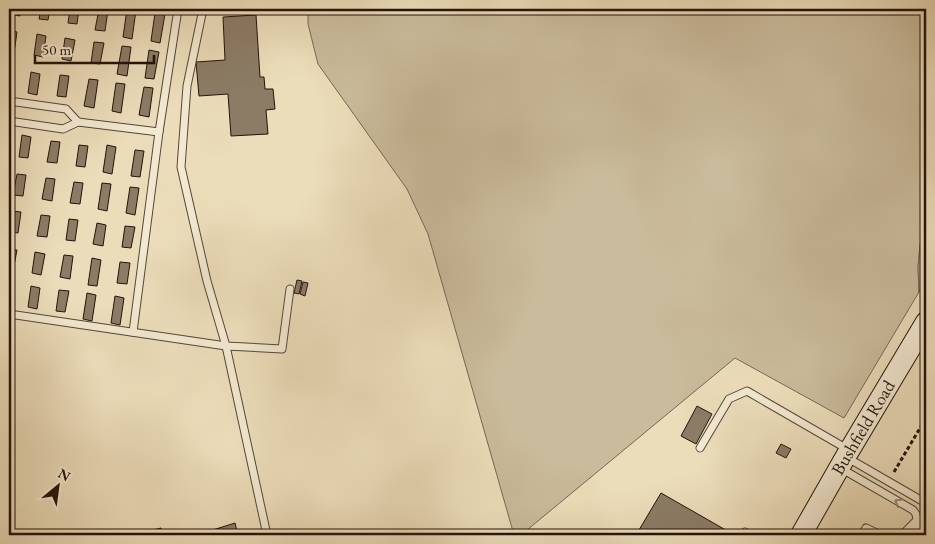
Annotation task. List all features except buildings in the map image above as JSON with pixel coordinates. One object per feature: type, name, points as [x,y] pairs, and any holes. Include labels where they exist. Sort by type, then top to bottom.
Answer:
[{"type":"main road","name":"Bushfield Road","points":[[801,535],[926,322]]},
{"type":"lane","points":[[133,332],[159,132],[178,9]]},
{"type":"lane","points":[[203,9],[187,86],[181,167],[207,282],[226,346],[267,535]]},
{"type":"lane","points":[[9,100],[66,109],[78,122]]},
{"type":"lane","points":[[9,121],[63,129],[78,122],[159,132]]},
{"type":"lane","points":[[9,314],[226,346],[282,349],[290,289]]},
{"type":"lane","points":[[700,448],[729,399],[747,391],[845,458],[913,510],[917,520],[902,535]]},
{"type":"lane","points":[[845,458],[925,502]]},
{"type":"lane","points":[[911,535],[926,517]]},
{"type":"lane","points":[[862,535],[866,528],[881,535]]},
{"type":"path","points":[[888,481],[926,418]]},
{"type":"green space","points":[[308,9],[926,9],[926,198],[918,266],[919,292],[844,418],[735,358],[521,535],[514,535],[428,234],[407,189],[318,64],[308,24]]},
{"type":"green space","points":[[926,198],[926,281],[919,292],[918,266]]}]
